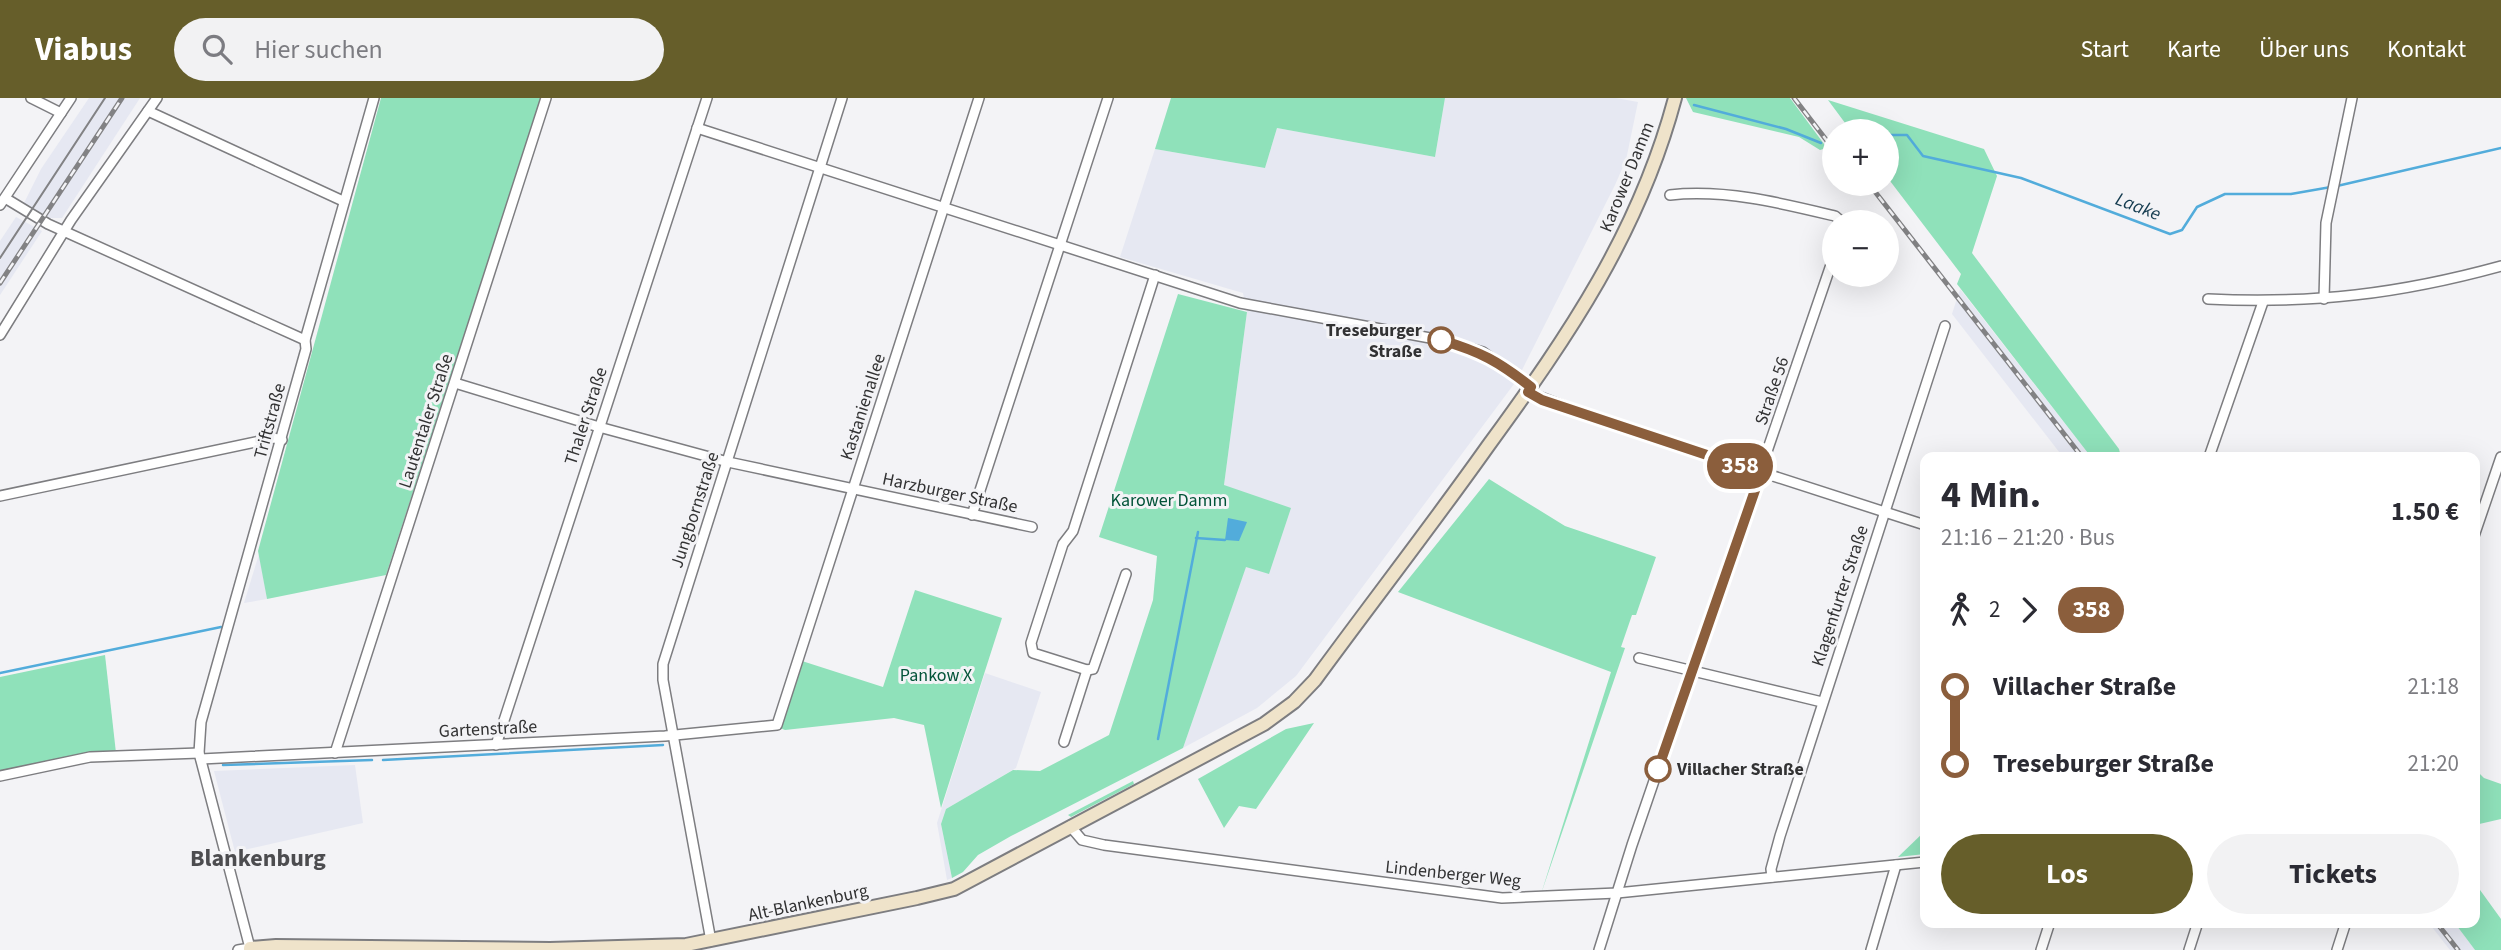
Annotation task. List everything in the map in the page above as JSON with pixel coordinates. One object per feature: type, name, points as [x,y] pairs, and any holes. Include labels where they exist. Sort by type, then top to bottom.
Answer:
[{"type":"main road","name":"Karower Damm","points":[[954,889],[1264,724],[1306,690],[1530,390],[1584,309],[1623,236],[1673,104]]},
{"type":"main road","name":"Alt-Blankenburg","points":[[246,949],[703,945],[954,889]]},
{"type":"main road","name":"Alt-Blankenburg","points":[[655,950],[668,945]]},
{"type":"street","points":[[32,98],[61,113]]},
{"type":"street","points":[[71,98],[2,202],[305,340]]},
{"type":"street","points":[[0,335],[64,231],[157,98]]},
{"type":"street","name":"Triftstraße","points":[[246,949],[200,756],[201,722],[282,440],[306,349],[305,340],[374,98]]},
{"type":"street","name":"Lautentaler Straße","points":[[335,753],[546,98]]},
{"type":"street","name":"Thaler Straße","points":[[496,745],[707,98]]},
{"type":"street","name":"Jungbornstraße","points":[[703,945],[663,664],[842,98]]},
{"type":"street","name":"Kastanienallee","points":[[777,725],[979,98]]},
{"type":"street","points":[[972,515],[1108,98]]},
{"type":"street","points":[[2324,299],[2326,223],[2352,98]]},
{"type":"street","points":[[148,111],[343,201]]},
{"type":"street","points":[[697,128],[1248,305],[1441,340],[1483,352],[1530,390],[1603,421],[1920,523]]},
{"type":"street","points":[[1670,195],[1707,194],[1776,202],[1822,213]]},
{"type":"street","points":[[2208,299],[2263,302],[2380,294],[2501,267]]},
{"type":"street","points":[[1126,573],[1097,664],[1093,669],[1087,670],[1033,653],[1031,643],[1063,544],[1073,531],[1155,275]]},
{"type":"street","name":"Straße 56","points":[[1599,950],[1824,287]]},
{"type":"street","points":[[2211,452],[2263,302]]},
{"type":"street","name":"Klagenfurter Straße","points":[[1772,877],[1780,836],[1822,702],[1945,326]]},
{"type":"street","name":"Harzburger Straße","points":[[455,383],[599,427],[728,462],[1032,527]]},
{"type":"street","points":[[0,496],[274,438],[282,440]]},
{"type":"street","points":[[2480,518],[2501,457]]},
{"type":"street","points":[[1639,658],[1822,702]]},
{"type":"street","points":[[1064,742],[1087,670]]},
{"type":"street","name":"Gartenstraße","points":[[0,776],[90,757],[335,753],[673,735],[777,725]]},
{"type":"street","name":"Lindenberger Weg","points":[[1070,826],[1082,840],[1104,845],[1502,898],[1617,893],[1920,863]]},
{"type":"street","points":[[1871,950],[1896,865]]},
{"type":"street","points":[[2041,950],[2048,928]]},
{"type":"street","points":[[2189,950],[2196,928]]},
{"type":"street","points":[[2337,950],[2344,928]]},
{"type":"shaded area","points":[[89,98],[140,98],[62,218],[50,218],[24,203],[41,169]]},
{"type":"shaded area","points":[[1445,98],[1616,98],[1638,102],[1626,160],[1517,380],[1296,676],[1257,708],[1183,748],[1246,566],[1269,573],[1224,485],[1247,312],[1243,293],[1120,257],[1155,149],[1265,168],[1277,128],[1435,157]]},
{"type":"shaded area","points":[[16,217],[42,231],[0,295],[0,241]]},
{"type":"shaded area","points":[[1960,289],[2087,452],[2059,452],[1952,314]]},
{"type":"shaded area","points":[[259,554],[267,599],[244,603]]},
{"type":"shaded area","points":[[985,673],[1041,692],[1016,768],[946,809],[941,824],[952,878],[947,880],[937,823]]},
{"type":"shaded area","points":[[355,765],[363,823],[235,852],[214,771]]},
{"type":"shaded area","points":[[2433,928],[2458,928],[2475,950],[2450,950]]},
{"type":"green space","points":[[381,98],[541,98],[386,575],[267,599],[258,551]]},
{"type":"green space","points":[[1171,98],[1445,98],[1435,157],[1277,128],[1265,168],[1155,149]]},
{"type":"green space","points":[[1686,98],[1790,98],[1822,141],[1822,149],[1799,137],[1693,112]]},
{"type":"green space","points":[[1828,100],[1888,119],[1842,119]]},
{"type":"green space","points":[[1899,122],[1984,149],[1997,176],[1972,253],[2120,452],[2087,452],[1957,284],[1961,274],[1899,193]]},
{"type":"green space","name":"Karower Damm","points":[[1178,294],[1247,312],[1224,485],[1291,508],[1269,574],[1246,567],[1183,748],[1011,836],[978,855],[963,872],[952,878],[941,824],[946,809],[1013,770],[1040,771],[1109,735],[1153,600],[1157,556],[1099,537]]},
{"type":"green space","points":[[1489,479],[1565,526],[1656,557],[1636,615],[1632,615],[1621,647],[1625,648],[1541,894],[1611,672],[1398,592]]},
{"type":"green space","name":"Pankow X","points":[[915,590],[1002,618],[941,808],[924,725],[894,718],[785,730],[780,728],[802,661],[883,687]]},
{"type":"green space","points":[[105,655],[116,753],[0,773],[0,677]]},
{"type":"green space","points":[[1314,723],[1256,809],[1239,806],[1224,828],[1198,779],[1286,729]]},
{"type":"green space","points":[[2480,774],[2501,784],[2501,819],[2480,824]]},
{"type":"green space","points":[[1133,781],[1134,784],[1071,817],[1068,815]]},
{"type":"green space","points":[[1920,836],[1920,855],[1898,857]]},
{"type":"green space","points":[[2480,890],[2501,919],[2501,950],[2475,950],[2458,928],[2480,928]]},
{"type":"water","points":[[1228,518],[1247,522],[1239,541],[1225,540]]},
{"type":"waterway","name":"Laake","points":[[1694,105],[1786,129],[1821,143]]},
{"type":"waterway","name":"Laake","points":[[1899,135],[1907,135],[1923,156],[2021,178],[2170,234],[2182,230],[2197,207],[2225,194],[2291,194],[2331,187]]},
{"type":"waterway","name":"Laake","points":[[2337,186],[2501,148]]},
{"type":"waterway","points":[[1158,739],[1198,532]]},
{"type":"waterway","points":[[1196,538],[1225,540]]},
{"type":"waterway","points":[[0,673],[221,627]]},
{"type":"waterway","points":[[383,760],[663,745]]},
{"type":"waterway","points":[[223,765],[372,760]]},
{"type":"tram line","points":[[0,258],[105,98]]},
{"type":"railway","points":[[0,283],[122,98]]},
{"type":"railway","points":[[1794,98],[1822,134]]},
{"type":"railway","points":[[1878,196],[2078,452]]},
{"type":"railway","points":[[2441,928],[2458,950]]},
{"type":"bus line","name":"358","points":[[1441,340],[1483,352],[1531,387],[1528,392],[1542,400],[1761,473],[1658,769]]},
{"type":"place","name":"Treseburger Straße","points":[[1441,340]]},
{"type":"place","name":"Villacher Straße","points":[[1658,769]]},
{"type":"district","name":"Blankenburg","points":[[258,858]]}]
